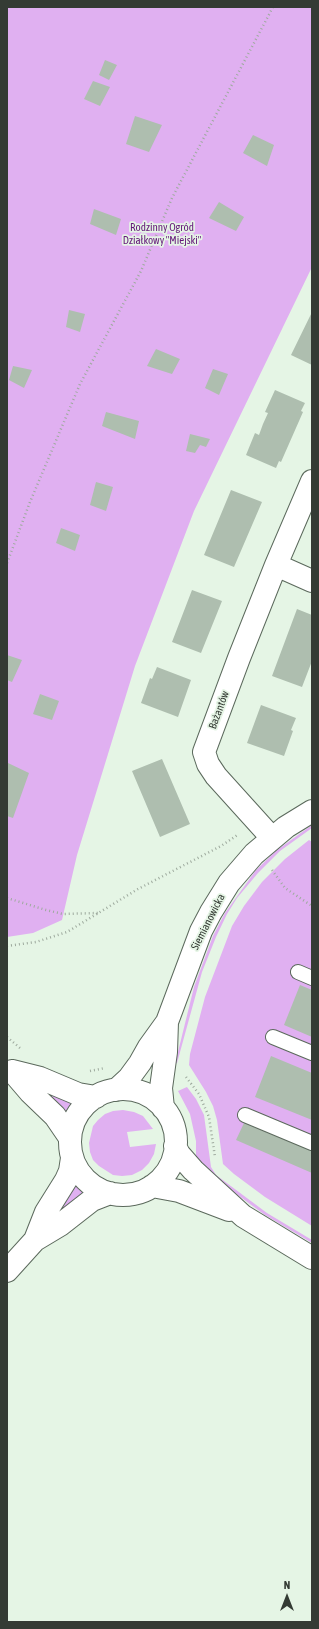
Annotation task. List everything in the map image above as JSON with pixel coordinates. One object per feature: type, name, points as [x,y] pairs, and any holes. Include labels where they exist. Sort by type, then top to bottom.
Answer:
[{"type":"street","name":"Bażantów","points":[[272,838],[216,776],[208,764],[204,752],[276,565],[312,481]]},
{"type":"street","points":[[276,565],[312,581]]},
{"type":"street","name":"Siemianowicka","points":[[106,1093],[129,1078],[167,1022],[194,949],[211,912],[229,883],[254,854],[272,838],[286,827],[312,811]]},
{"type":"street","name":"Siemianowicka","points":[[163,1108],[161,1088],[166,1052],[167,1022]]},
{"type":"street","points":[[12,1071],[40,1078],[78,1094],[106,1093],[125,1090],[142,1093],[150,1097],[163,1108],[173,1126],[175,1146],[174,1154],[164,1176],[152,1186],[136,1193],[127,1195],[110,1193],[100,1190],[83,1177],[71,1148],[52,1112],[30,1092],[12,1071]]},
{"type":"street","points":[[35,1240],[46,1212],[70,1171],[72,1126],[78,1114],[86,1104],[106,1093]]},
{"type":"street","points":[[175,1146],[179,1154],[193,1170],[243,1216]]},
{"type":"street","points":[[152,1186],[179,1191],[243,1216],[312,1258]]},
{"type":"street","points":[[7,1271],[35,1240],[60,1225],[92,1200],[110,1193]]},
{"type":"lane","points":[[298,972],[312,978]]},
{"type":"lane","points":[[273,1037],[312,1053]]},
{"type":"lane","points":[[245,1115],[312,1143]]},
{"type":"path","points":[[7,563],[33,495],[80,384],[141,271],[172,198],[273,7]]},
{"type":"path","points":[[7,946],[36,942],[67,932],[138,889],[221,846],[257,822]]},
{"type":"path","points":[[267,871],[270,868],[285,888],[312,906]]},
{"type":"path","points":[[7,898],[63,914],[99,913]]},
{"type":"path","points":[[7,1037],[22,1049]]},
{"type":"path","points":[[87,1072],[109,1067]]},
{"type":"path","points":[[184,1073],[199,1094],[209,1117],[215,1162]]},
{"type":"green space","name":"Rodzinny Ogród Działkowy \"Miejski\"","points":[[7,7],[312,7],[312,267],[194,511],[135,666],[77,855],[62,920],[33,933],[7,937]]},
{"type":"green space","points":[[312,825],[312,828],[280,851],[258,873],[237,898],[227,914],[202,972],[177,1063],[175,1064],[194,987],[213,936],[225,913],[256,870],[277,850]]},
{"type":"green space","points":[[309,840],[312,842],[312,1226],[265,1197],[223,1164],[217,1120],[213,1106],[189,1065],[190,1054],[205,997],[232,926],[244,906],[262,882],[285,859]]},
{"type":"green space","points":[[27,1079],[72,1103],[67,1112],[66,1113]]},
{"type":"green space","points":[[187,1087],[196,1099],[204,1115],[211,1167],[216,1175],[267,1213],[312,1240],[312,1243],[265,1215],[202,1169],[196,1160],[196,1141],[190,1114],[178,1091]]},
{"type":"green space","points":[[123,1110],[134,1112],[143,1116],[153,1129],[127,1132],[130,1147],[156,1144],[154,1154],[149,1163],[142,1170],[132,1175],[122,1176],[113,1175],[93,1160],[89,1143],[93,1126],[98,1120],[105,1114]]},
{"type":"green space","points":[[76,1186],[84,1194],[45,1228],[74,1187]]},
{"type":"building","points":[[105,60],[117,65],[109,80],[99,75]]},
{"type":"building","points":[[93,81],[110,87],[100,106],[84,99]]},
{"type":"building","points":[[135,116],[162,125],[149,152],[126,144]]},
{"type":"building","points":[[253,135],[274,145],[267,166],[243,153]]},
{"type":"building","points":[[219,202],[244,217],[236,231],[209,218]]},
{"type":"building","points":[[94,209],[121,219],[116,235],[90,224]]},
{"type":"building","points":[[69,310],[85,314],[80,332],[66,327]]},
{"type":"building","points":[[312,312],[312,365],[291,355]]},
{"type":"building","points":[[156,349],[180,359],[172,374],[147,366]]},
{"type":"building","points":[[13,366],[32,370],[24,388],[9,380]]},
{"type":"building","points":[[213,369],[228,374],[219,395],[205,388]]},
{"type":"building","points":[[275,390],[305,403],[301,411],[303,412],[281,462],[279,461],[276,468],[246,455],[255,433],[259,435],[268,413],[265,412]]},
{"type":"building","points":[[106,412],[139,421],[135,439],[102,426]]},
{"type":"building","points":[[190,434],[210,439],[206,447],[200,445],[195,453],[186,451]]},
{"type":"building","points":[[96,482],[113,487],[106,511],[90,505]]},
{"type":"building","points":[[231,490],[262,502],[234,567],[204,555]]},
{"type":"building","points":[[61,528],[80,535],[75,551],[56,543]]},
{"type":"building","points":[[192,590],[222,601],[201,653],[172,642]]},
{"type":"building","points":[[297,609],[312,615],[312,661],[302,687],[272,676]]},
{"type":"building","points":[[7,655],[22,660],[12,682],[7,680]]},
{"type":"building","points":[[157,667],[191,680],[178,717],[141,703],[150,678],[152,679]]},
{"type":"building","points":[[40,694],[59,701],[52,720],[33,714]]},
{"type":"building","points":[[261,705],[296,718],[284,756],[247,743]]},
{"type":"building","points":[[162,759],[190,824],[160,837],[132,771]]},
{"type":"building","points":[[8,763],[29,773],[13,818],[7,816]]},
{"type":"building","points":[[300,985],[312,990],[312,1037],[284,1025]]},
{"type":"building","points":[[271,1056],[312,1073],[312,1120],[255,1097]]},
{"type":"building","points":[[244,1123],[312,1151],[312,1173],[236,1140]]}]
